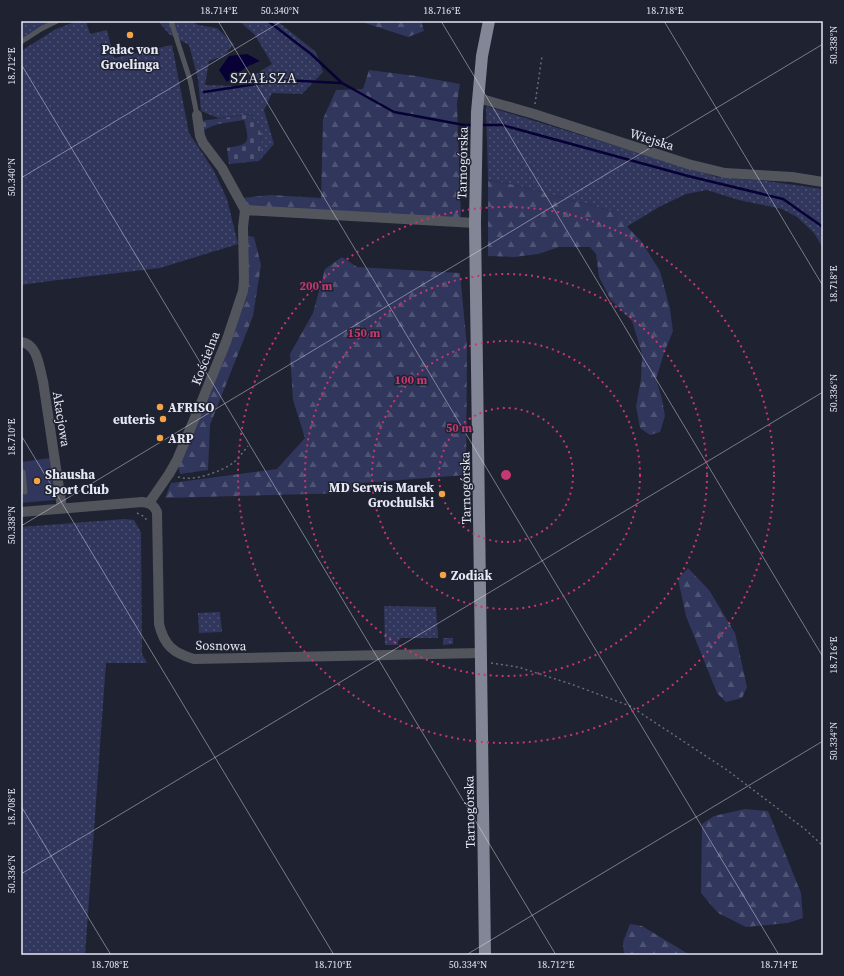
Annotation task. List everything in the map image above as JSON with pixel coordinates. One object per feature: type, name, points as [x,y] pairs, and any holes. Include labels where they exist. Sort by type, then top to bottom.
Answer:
[{"type":"main road","name":"Tarnogórska","points":[[485,955],[475,223],[477,112],[482,56],[489,21]]},
{"type":"street","name":"Wiejska","points":[[478,98],[534,114],[688,164],[725,172],[792,177],[823,182]]},
{"type":"street","points":[[197,115],[200,136],[203,143],[225,168],[245,210],[475,223]]},
{"type":"street","name":"Kościelna","points":[[149,503],[177,460],[217,367],[243,291],[245,259],[243,227],[245,210]]},
{"type":"street","name":"Akacjowa","points":[[21,342],[27,343],[32,348],[38,360],[45,394],[62,508]]},
{"type":"street","points":[[21,512],[142,502],[149,503]]},
{"type":"street","name":"Sosnowa","points":[[149,503],[155,507],[157,512],[159,624],[162,636],[169,646],[180,655],[194,659],[481,657]]},
{"type":"lane","points":[[21,42],[57,21]]},
{"type":"lane","points":[[172,21],[190,80],[197,115]]},
{"type":"lane","points":[[21,472],[25,492]]},
{"type":"path","points":[[534,114],[542,56]]},
{"type":"path","points":[[169,474],[183,479],[201,477],[233,462],[248,446]]},
{"type":"path","points":[[136,512],[145,517],[148,524]]},
{"type":"path","points":[[481,657],[571,684],[630,706],[727,770],[806,830],[823,846]]},
{"type":"green space","points":[[21,21],[55,21],[21,40]]},
{"type":"green space","points":[[77,21],[86,21],[90,34],[107,30],[114,58],[172,45],[189,133],[214,171],[227,199],[238,244],[160,268],[21,285],[21,51],[56,29]]},
{"type":"green space","points":[[158,21],[192,21],[198,25],[217,28],[234,44],[224,56],[209,61],[205,85],[237,86],[272,64],[255,35],[239,21],[277,21],[316,52],[323,72],[302,94],[272,93],[264,110],[274,144],[259,161],[262,135],[251,114],[218,118],[201,111],[198,79],[189,45],[169,34]]},
{"type":"green space","points":[[359,21],[421,21],[424,31],[408,37]]},
{"type":"green space","points":[[369,70],[416,76],[460,84],[457,103],[461,218],[247,209],[242,198],[271,195],[321,198],[323,119],[336,90],[363,89]]},
{"type":"green space","points":[[486,106],[717,177],[766,181],[823,189],[823,248],[814,233],[797,217],[782,209],[739,200],[707,190],[686,194],[659,207],[626,227],[612,211],[515,185],[488,180]]},
{"type":"green space","points":[[251,114],[262,135],[259,161],[229,164],[227,148],[240,145],[246,141],[247,134],[244,120],[218,124],[203,130],[201,121]]},
{"type":"green space","points":[[488,180],[515,185],[612,211],[641,241],[660,271],[670,309],[673,331],[656,379],[665,416],[660,432],[650,435],[640,428],[636,406],[641,379],[642,354],[632,321],[611,300],[599,277],[596,254],[590,247],[559,247],[538,254],[514,257],[488,256]]},
{"type":"green space","points":[[243,235],[254,237],[261,265],[253,316],[210,425],[208,470],[180,474],[177,460],[243,291]]},
{"type":"green space","points":[[342,257],[357,267],[460,273],[467,347],[466,475],[361,483],[348,493],[165,498],[171,483],[277,469],[305,438],[293,400],[290,354],[313,313],[325,269]]},
{"type":"green space","name":"Shausha Sport Club","points":[[50,458],[55,500],[21,503],[21,462]]},
{"type":"green space","points":[[125,519],[134,520],[141,532],[142,654],[147,663],[106,663],[85,955],[21,955],[21,527]]},
{"type":"green space","points":[[688,568],[709,590],[735,633],[747,687],[742,698],[726,702],[717,693],[686,616],[678,579]]},
{"type":"green space","points":[[384,606],[436,607],[438,638],[401,638],[398,641],[398,645],[385,645]]},
{"type":"green space","points":[[220,612],[222,632],[199,633],[198,613]]},
{"type":"green space","points":[[443,638],[453,638],[453,644],[443,645]]},
{"type":"green space","points":[[745,809],[768,811],[801,893],[803,918],[788,923],[746,927],[718,913],[701,893],[702,824],[714,816]]},
{"type":"green space","points":[[630,924],[642,926],[690,955],[624,955],[623,942]]},
{"type":"shaded area","points":[[247,54],[260,61],[246,67],[227,82],[219,70],[229,56]]},
{"type":"waterway","points":[[268,21],[311,54],[342,83],[394,112],[464,125],[472,125]]},
{"type":"waterway","points":[[204,92],[282,80],[341,83]]},
{"type":"waterway","points":[[479,125],[502,125],[688,176],[783,199],[823,227]]},
{"type":"place","name":"Pałac von Groelinga","points":[[130,35]]},
{"type":"place","name":"AFRISO","points":[[160,407]]},
{"type":"place","name":"euteris","points":[[163,419]]},
{"type":"place","name":"ARP","points":[[160,438]]},
{"type":"place","name":"Shausha Sport Club","points":[[37,481]]},
{"type":"place","name":"MD Serwis Marek Grochulski","points":[[442,494]]},
{"type":"place","name":"Zodiak","points":[[443,575]]},
{"type":"district","name":"SZAŁSZA","points":[[264,78]]}]
